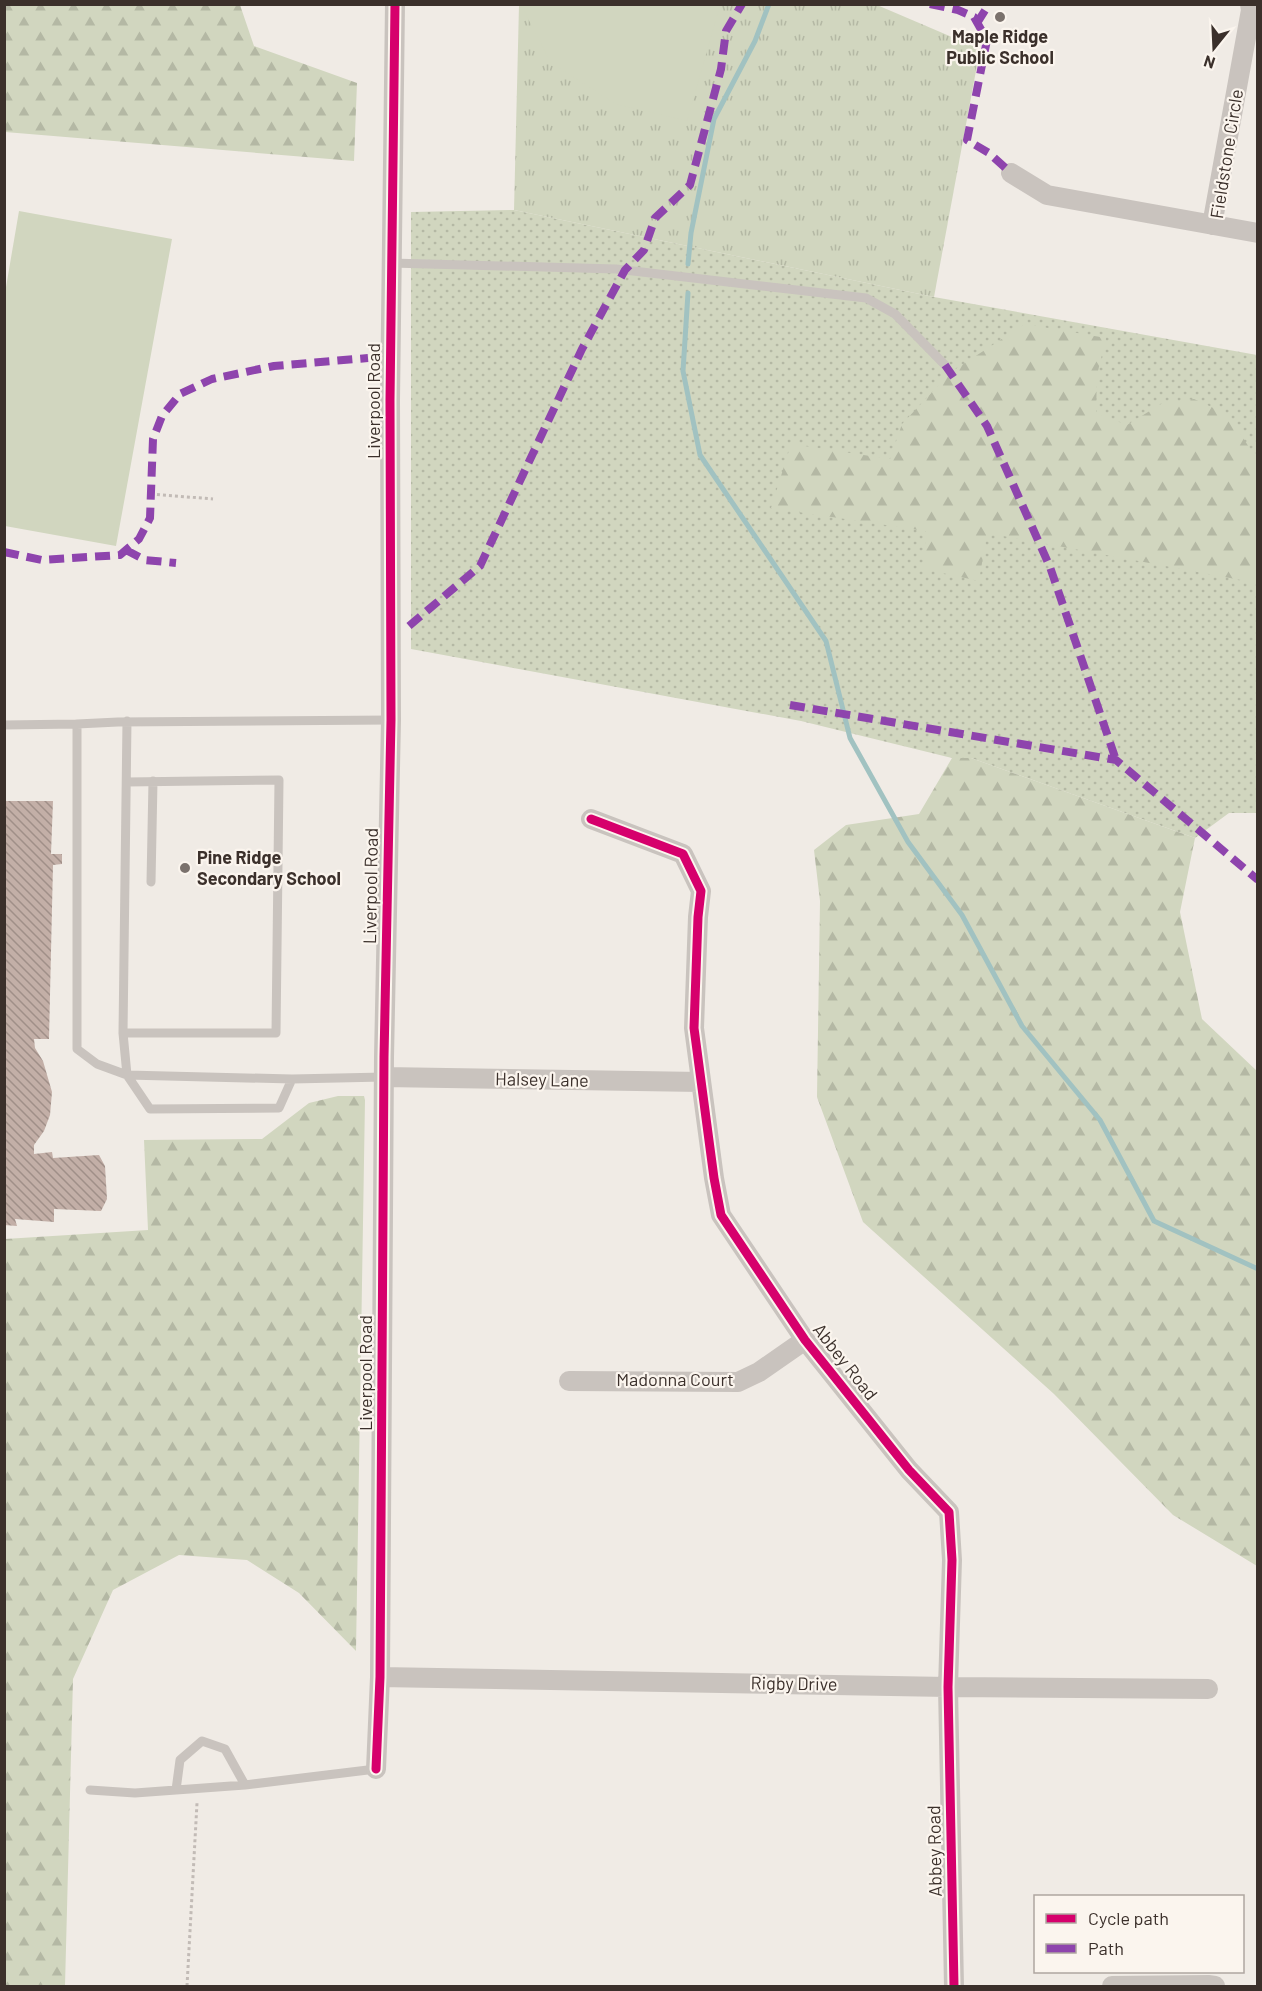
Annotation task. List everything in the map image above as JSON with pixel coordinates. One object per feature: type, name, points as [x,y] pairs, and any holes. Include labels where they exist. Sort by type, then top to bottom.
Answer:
[{"type":"street","name":"Liverpool Road","points":[[376,1769],[380,1677],[384,1077],[391,720],[391,263],[395,4]]},
{"type":"street","name":"Fieldstone Circle","points":[[1250,4],[1251,10],[1212,225],[1257,233]]},
{"type":"street","points":[[1011,173],[1047,195],[1212,225]]},
{"type":"street","name":"Abbey Road","points":[[591,819],[682,854],[701,891],[694,1028],[721,1215],[806,1340],[909,1470],[949,1512],[952,1560],[948,1687],[954,1986]]},
{"type":"street","name":"Halsey Lane","points":[[384,1077],[700,1082]]},
{"type":"street","name":"Madonna Court","points":[[569,1381],[738,1382],[759,1372],[806,1340]]},
{"type":"street","name":"Rigby Drive","points":[[380,1677],[1208,1689]]},
{"type":"street","points":[[1112,1986],[1215,1986]]},
{"type":"lane","points":[[391,263],[616,269],[866,298],[895,314],[945,365]]},
{"type":"lane","points":[[4,725],[391,720]]},
{"type":"lane","points":[[127,722],[123,1033],[127,1075],[150,1109],[279,1108],[291,1079]]},
{"type":"lane","points":[[77,724],[77,1049],[97,1064],[127,1075],[291,1079],[384,1077]]},
{"type":"lane","points":[[123,1033],[276,1033],[279,780],[127,782]]},
{"type":"lane","points":[[152,882],[153,781]]},
{"type":"lane","points":[[176,1790],[180,1760],[202,1741],[225,1749],[245,1785]]},
{"type":"lane","points":[[90,1790],[135,1792],[245,1785],[376,1769]]},
{"type":"path","points":[[151,494],[213,499]]},
{"type":"path","points":[[187,1986],[198,1795]]},
{"type":"green space","points":[[4,5],[240,5],[254,46],[357,83],[354,161],[5,132]]},
{"type":"green space","points":[[519,5],[877,5],[980,49],[934,297],[514,210]]},
{"type":"green space","points":[[521,5],[720,5],[687,121],[616,104],[551,63]]},
{"type":"green space","points":[[514,210],[934,297],[1257,355],[1257,813],[1229,813],[1195,838],[971,758],[952,758],[801,721],[411,649],[411,212]]},
{"type":"green space","points":[[19,211],[172,239],[116,546],[5,526],[5,293]]},
{"type":"green space","points":[[1025,324],[1106,338],[1097,375],[1096,413],[1127,425],[1161,404],[1194,399],[1218,410],[1240,433],[1257,460],[1257,583],[987,533],[979,581],[924,569],[926,531],[771,508],[791,444],[890,459],[902,424],[951,372]]},
{"type":"green space","points":[[952,758],[971,758],[1195,838],[1180,912],[1202,1019],[1257,1071],[1257,1566],[1173,1515],[1054,1394],[863,1222],[817,1097],[820,901],[814,850],[846,825],[919,814]]},
{"type":"green space","points":[[338,1096],[364,1096],[365,1100],[356,1651],[299,1593],[247,1560],[179,1555],[113,1590],[73,1679],[65,1986],[5,1986],[5,1239],[148,1230],[144,1140],[262,1139],[309,1103]]},
{"type":"building","points":[[4,801],[53,801],[51,854],[62,854],[62,864],[53,865],[49,1039],[34,1039],[35,1048],[43,1061],[52,1092],[50,1115],[44,1131],[34,1145],[34,1154],[52,1152],[53,1158],[99,1155],[105,1166],[107,1199],[101,1211],[54,1209],[54,1222],[15,1219],[17,1226],[4,1225]]},
{"type":"waterway","points":[[688,264],[691,233],[714,119],[755,41],[769,4]]},
{"type":"waterway","points":[[688,293],[683,371],[700,455],[826,641],[850,738],[908,842],[962,915],[1022,1026],[1100,1120],[1154,1221],[1258,1269]]},
{"type":"marked path","points":[[409,626],[480,566],[582,349],[625,270],[644,250],[655,218],[690,185],[721,69],[726,31],[742,4]]},
{"type":"marked path","points":[[930,4],[958,10],[974,17],[987,40],[967,140],[989,153],[1011,173]]},
{"type":"marked path","points":[[977,23],[989,4]]},
{"type":"marked path","points":[[4,552],[42,560],[120,555],[139,539],[150,518],[153,439],[162,416],[180,394],[212,379],[274,366],[368,358]]},
{"type":"marked path","points":[[945,365],[987,426],[1050,567],[1116,760]]},
{"type":"marked path","points":[[126,550],[145,560],[176,563]]},
{"type":"marked path","points":[[790,705],[1116,760],[1258,880]]},
{"type":"cycle path","points":[[376,1769],[380,1677],[384,1057],[391,720],[390,400],[395,4]]},
{"type":"cycle path","points":[[591,819],[683,854],[701,891],[694,1028],[721,1215],[805,1340],[909,1470],[949,1512],[952,1560],[948,1687],[954,1986]]},
{"type":"place","name":"Maple Ridge Public School","points":[[1000,17]]},
{"type":"place","name":"Pine Ridge Secondary School","points":[[185,868]]}]
